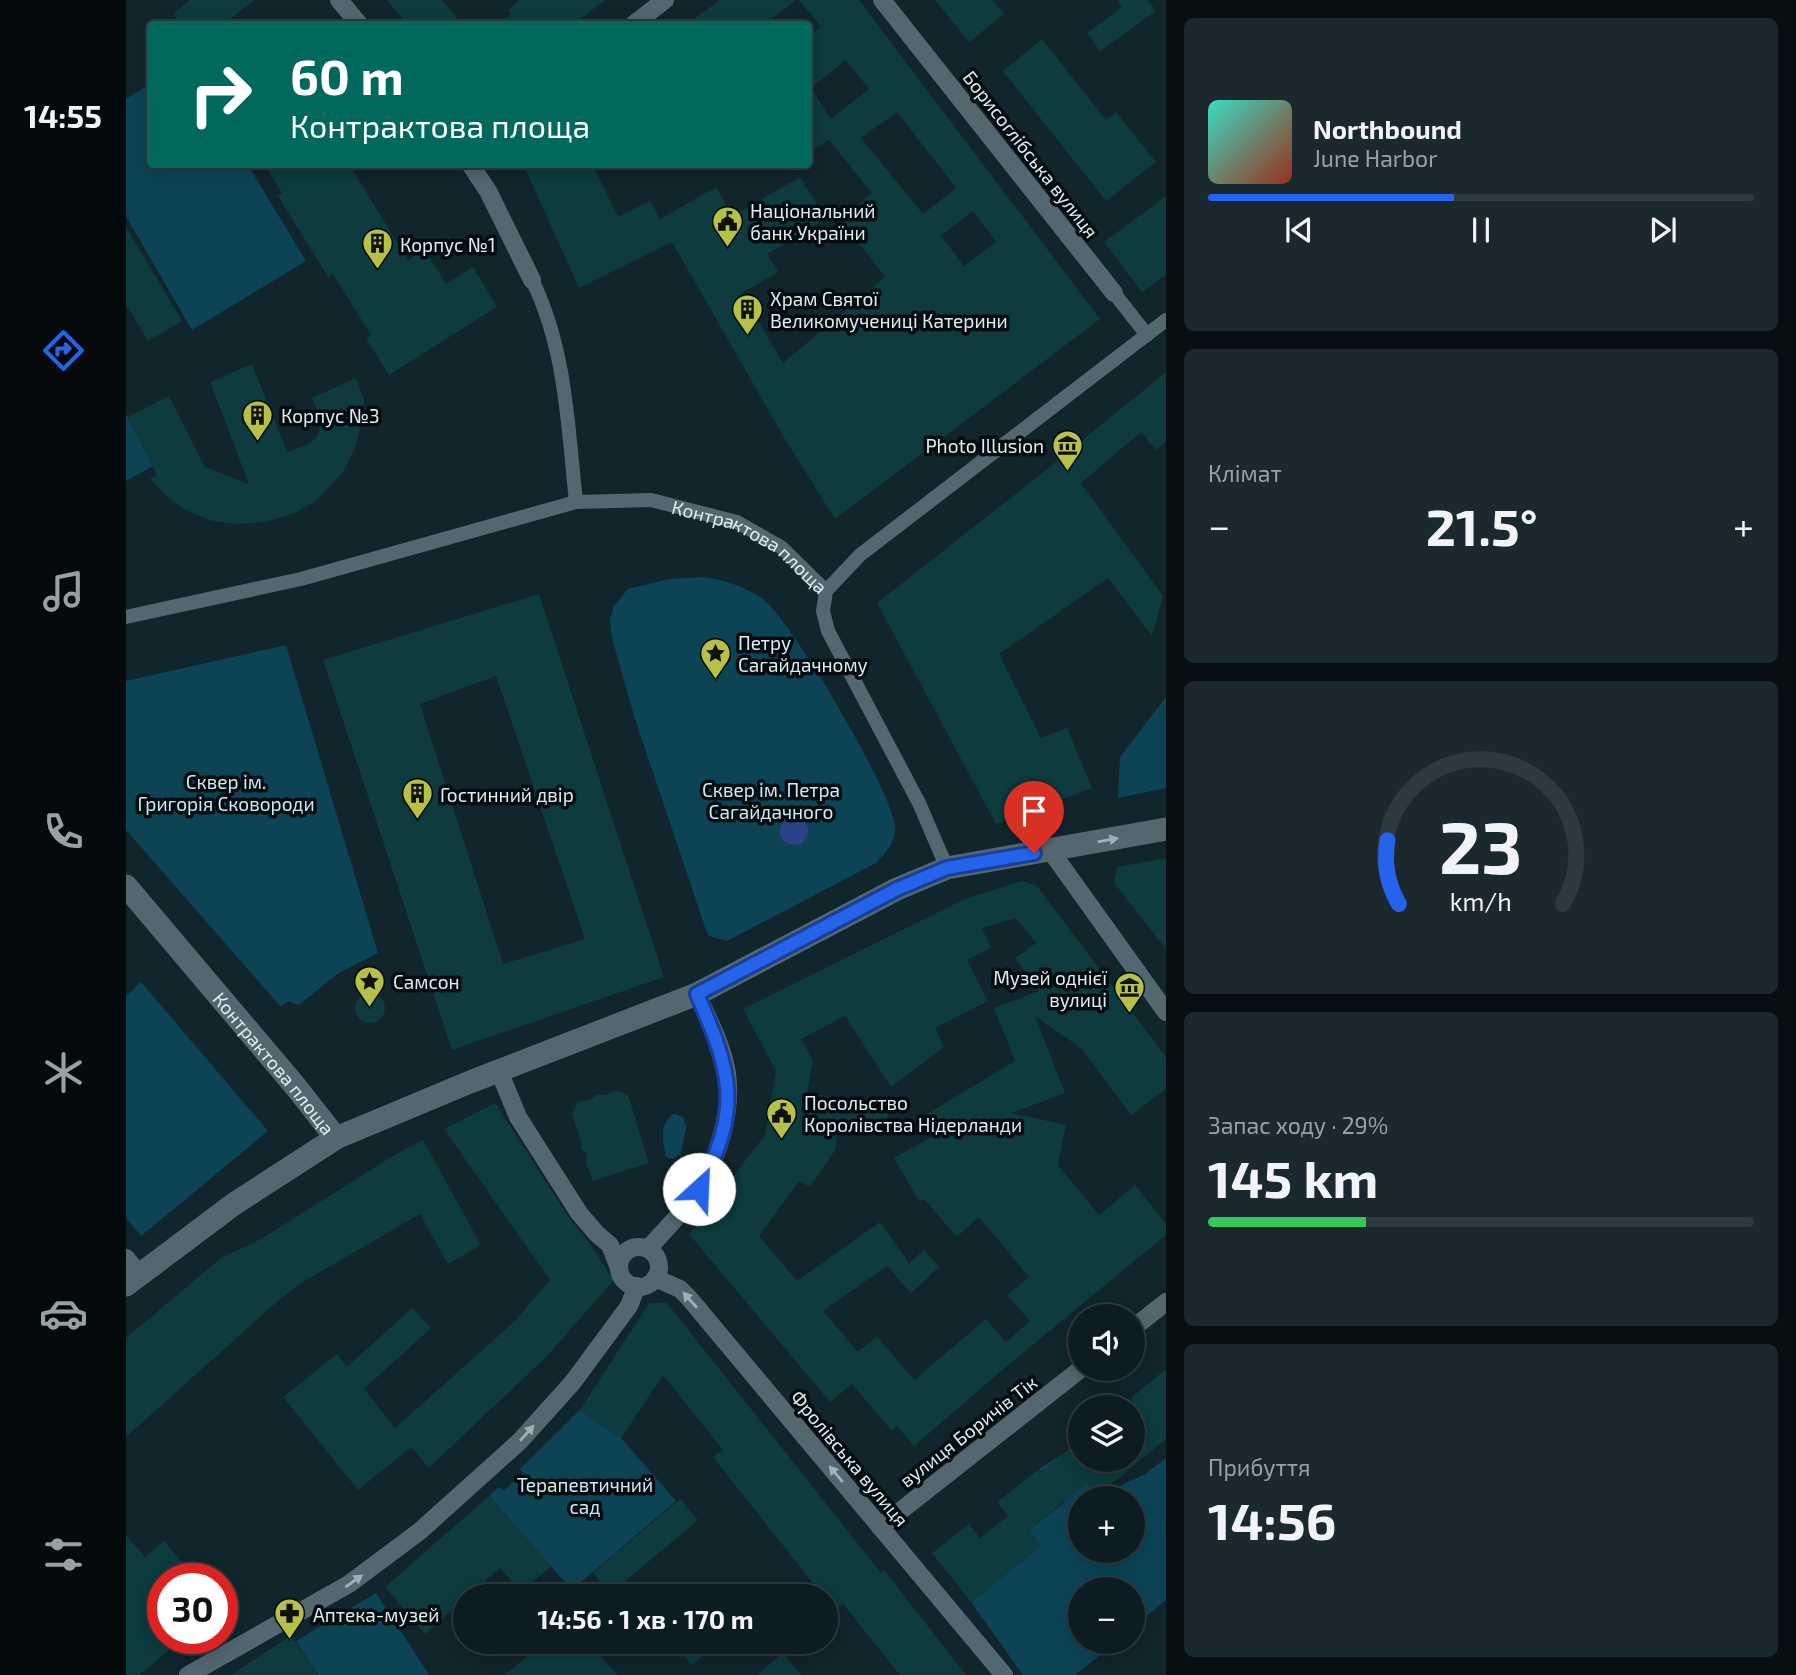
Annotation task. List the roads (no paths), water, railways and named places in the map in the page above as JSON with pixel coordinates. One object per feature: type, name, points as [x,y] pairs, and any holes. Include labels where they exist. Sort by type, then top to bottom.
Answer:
[{"type":"street","points":[[339,0],[356,21]]},
{"type":"street","points":[[638,21],[665,0]]},
{"type":"street","name":"Борисоглібська вулиця","points":[[882,0],[1147,335]]},
{"type":"street","points":[[473,168],[488,191],[542,300],[561,369],[576,502]]},
{"type":"street","points":[[826,591],[860,555],[1166,320]]},
{"type":"street","name":"Контрактова площа","points":[[126,617],[301,579],[576,502],[651,500],[737,522],[781,547],[826,591],[823,611],[828,631],[919,803],[947,868]]},
{"type":"street","name":"Контрактова площа","points":[[126,886],[336,1138],[697,994],[897,889],[947,868],[1166,830]]},
{"type":"street","points":[[1050,850],[1166,1012]]},
{"type":"street","points":[[619,1268],[621,1258],[639,1249],[699,1189],[712,1164],[722,1133],[729,1100],[727,1074],[722,1053],[697,994]]},
{"type":"street","points":[[499,1071],[518,1116],[572,1202],[590,1227],[610,1245],[625,1281],[637,1286],[646,1285],[655,1278],[659,1269],[658,1260],[639,1249],[610,1245]]},
{"type":"street","points":[[130,1272],[336,1138]]},
{"type":"street","name":"Фролівська вулиця","points":[[655,1278],[680,1289],[689,1298],[1004,1675]]},
{"type":"street","points":[[188,1675],[349,1584],[421,1531],[520,1441],[573,1382],[629,1306],[637,1286]]},
{"type":"street","points":[[1145,1319],[1166,1302]]},
{"type":"street","name":"вулиця Боричів Тік","points":[[880,1527],[1068,1379]]},
{"type":"water","points":[[794,817],[804,821],[808,831],[804,841],[794,845],[784,841],[780,831],[784,821]]},
{"type":"place","name":"Національний банк України","points":[[727,248]]},
{"type":"place","name":"Корпус №1","points":[[377,271]]},
{"type":"place","name":"Храм Святої Великомучениці Катерини","points":[[747,336]]},
{"type":"place","name":"Корпус №3","points":[[258,442]]},
{"type":"place","name":"Photo Illusion","points":[[1067,472]]},
{"type":"place","name":"Петру Сагайдачному","points":[[715,680]]},
{"type":"place","name":"Гостинний двір","points":[[417,821]]},
{"type":"place","name":"Самсон","points":[[370,1008]]},
{"type":"place","name":"Музей однієї вулиці","points":[[1130,1015]]},
{"type":"place","name":"Посольство Королівства Нідерланди","points":[[781,1140]]},
{"type":"place","name":"Аптека-музей","points":[[290,1641]]},
{"type":"park label","name":"Сквер ім. Григорія Сковороди","points":[[226,792]]},
{"type":"park label","name":"Сквер ім. Петра Сагайдачного","points":[[771,800]]},
{"type":"park label","name":"Терапевтичний сад","points":[[585,1495]]}]
